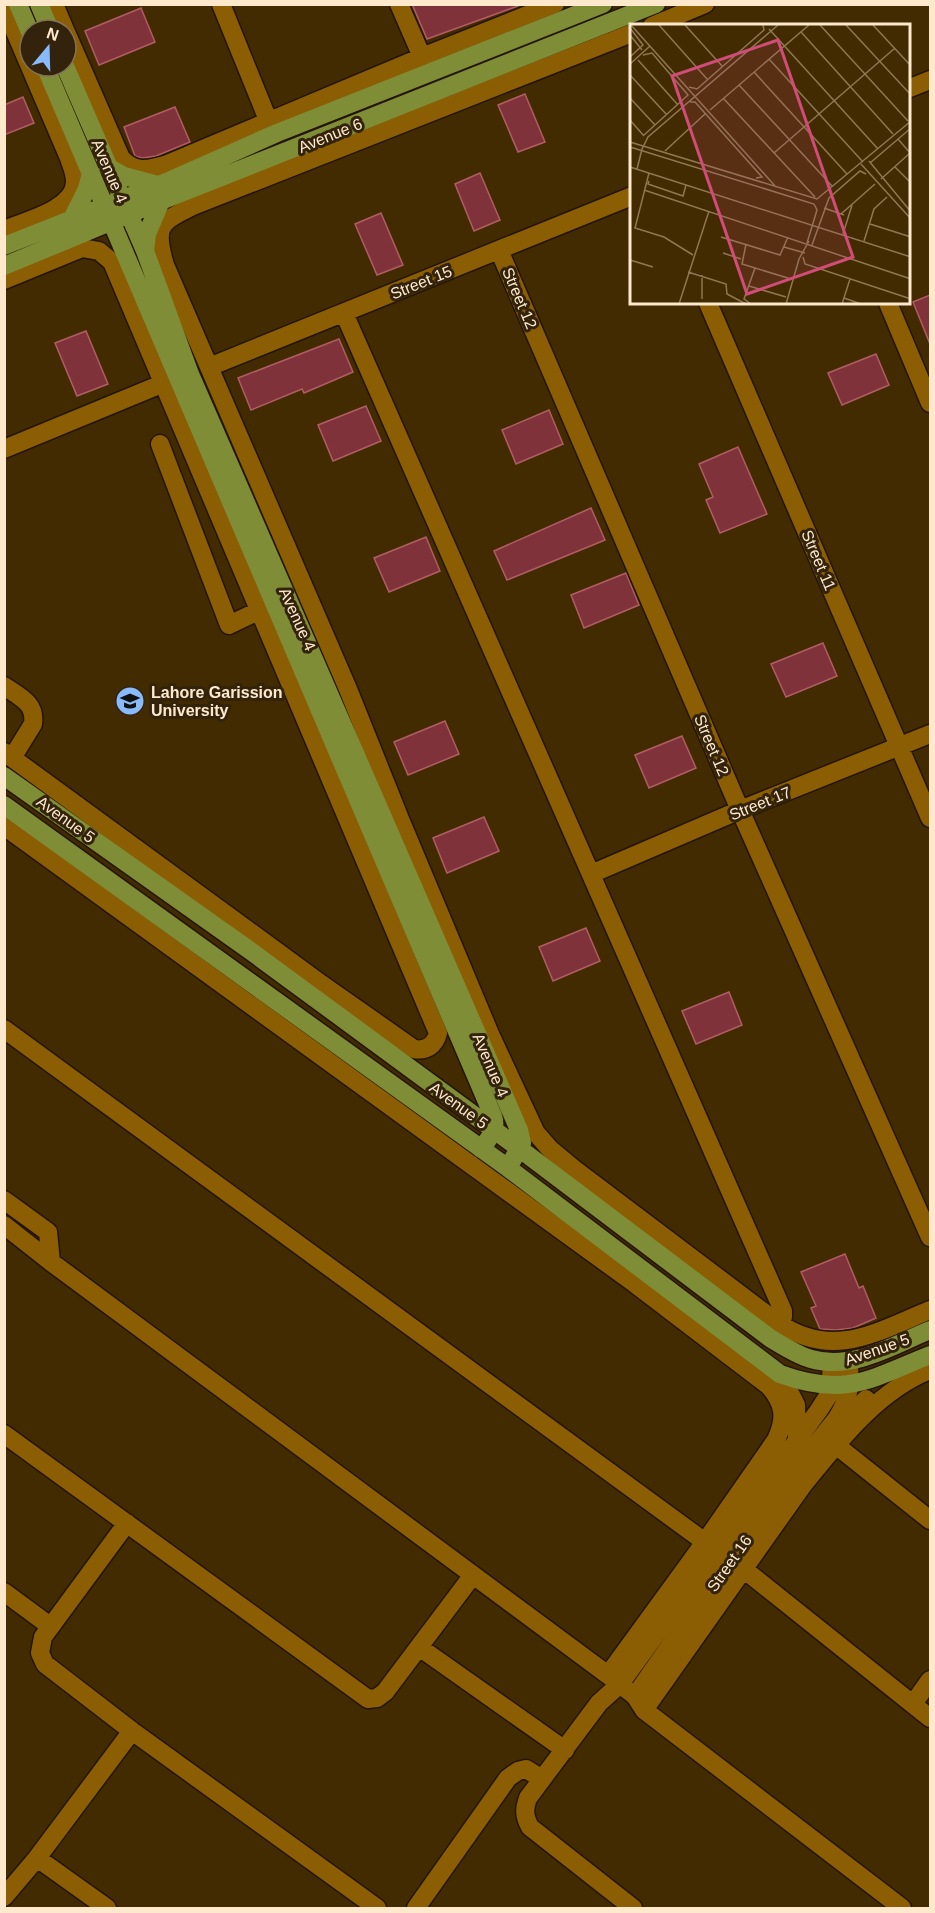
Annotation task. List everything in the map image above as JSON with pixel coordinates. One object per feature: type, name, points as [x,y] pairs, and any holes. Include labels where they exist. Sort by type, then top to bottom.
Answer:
[{"type":"main road","points":[[18,4],[24,18]]},
{"type":"main road","points":[[39,4],[45,18]]},
{"type":"main road","name":"Avenue 6","points":[[4,266],[67,239],[164,183],[277,133],[603,4]]},
{"type":"main road","name":"Avenue 6","points":[[164,183],[190,199],[656,4]]},
{"type":"main road","name":"Avenue 4","points":[[49,78],[75,155],[100,170],[126,207],[145,251],[159,268],[190,374],[522,1137],[520,1149]]},
{"type":"main road","name":"Avenue 4","points":[[69,78],[100,170],[108,214],[123,251],[126,275],[493,1116],[494,1131]]},
{"type":"main road","points":[[123,251],[86,237],[67,239],[87,189],[100,170],[140,182],[164,183],[147,234],[145,251]]},
{"type":"main road","name":"Avenue 6","points":[[4,246],[48,221],[67,239]]},
{"type":"main road","name":"Avenue 5","points":[[4,776],[252,952],[520,1149],[770,1338],[809,1359],[840,1363],[930,1330]]},
{"type":"main road","name":"Avenue 5","points":[[4,805],[508,1168],[780,1374],[810,1383],[841,1385],[894,1370],[930,1355]]},
{"type":"main road","points":[[481,1149],[494,1131]]},
{"type":"main road","points":[[508,1168],[520,1149]]},
{"type":"street","points":[[54,4],[60,18]]},
{"type":"street","points":[[220,4],[268,120]]},
{"type":"street","points":[[399,4],[422,57]]},
{"type":"street","points":[[78,59],[121,158],[134,169],[151,170],[164,183],[268,120],[555,4]]},
{"type":"street","points":[[657,24],[705,4]]},
{"type":"street","points":[[4,6],[75,155],[74,190],[48,221],[4,230]]},
{"type":"street","points":[[630,34],[190,199],[162,226],[159,239],[159,268],[209,367],[348,689],[490,1034],[536,1133],[550,1149],[574,1169],[788,1330],[819,1342],[836,1342],[865,1337],[930,1310]]},
{"type":"street","points":[[911,87],[930,80]]},
{"type":"street","name":"Street 15","points":[[209,367],[630,197]]},
{"type":"street","points":[[4,280],[67,239],[82,249],[99,251],[126,275],[164,384],[438,1033],[433,1044],[428,1048],[414,1049],[8,755],[33,724],[34,717],[33,709],[27,702],[4,686]]},
{"type":"street","name":"Street 12","points":[[499,250],[740,810],[930,1237]]},
{"type":"street","name":"Street 11","points":[[708,304],[930,818]]},
{"type":"street","points":[[888,304],[930,403]]},
{"type":"street","points":[[344,313],[783,1311],[783,1317],[778,1323]]},
{"type":"street","points":[[4,449],[164,384]]},
{"type":"street","points":[[160,444],[229,625],[260,610]]},
{"type":"street","name":"Street 17","points":[[591,874],[740,810],[930,734]]},
{"type":"street","points":[[4,826],[615,1270],[769,1386],[778,1398],[782,1407],[782,1428],[724,1555],[614,1679],[599,1703],[528,1798],[524,1807],[530,1827],[633,1908]]},
{"type":"street","points":[[4,1029],[724,1555],[930,1718]]},
{"type":"street","points":[[4,1200],[48,1232],[51,1262]]},
{"type":"street","points":[[4,1225],[614,1679],[640,1703],[902,1908]]},
{"type":"street","points":[[643,1272],[659,1253]]},
{"type":"street","points":[[837,1418],[845,1404],[840,1363]]},
{"type":"street","name":"Avenue 5","points":[[831,1439],[837,1418],[853,1412],[894,1370]]},
{"type":"street","points":[[930,1370],[903,1383],[831,1439],[930,1520]]},
{"type":"street","points":[[780,1374],[796,1405],[797,1438]]},
{"type":"street","name":"Street 16","points":[[640,1703],[724,1555],[797,1438],[830,1393],[841,1385]]},
{"type":"street","points":[[4,1434],[368,1699],[377,1698],[385,1692],[473,1575]]},
{"type":"street","name":"Street 16","points":[[724,1555],[775,1496],[831,1439]]},
{"type":"street","points":[[127,1523],[50,1626],[40,1646],[40,1653],[45,1664],[132,1731],[377,1908]]},
{"type":"street","points":[[4,1592],[50,1626]]},
{"type":"street","points":[[419,1647],[565,1750]]},
{"type":"street","points":[[913,1704],[930,1680]]},
{"type":"street","points":[[4,1897],[37,1858],[132,1731]]},
{"type":"street","points":[[416,1908],[508,1778],[526,1769],[542,1779]]},
{"type":"street","points":[[37,1858],[107,1908]]},
{"type":"building","points":[[412,4],[518,4],[518,6],[427,39]]},
{"type":"building","points":[[141,8],[155,42],[99,65],[85,31]]},
{"type":"building","points":[[525,94],[545,142],[518,152],[498,105]]},
{"type":"building","points":[[23,97],[34,123],[4,135],[4,105]]},
{"type":"building","points":[[175,107],[190,142],[156,156],[142,158],[135,156],[124,127]]},
{"type":"building","points":[[480,173],[500,220],[474,231],[455,184]]},
{"type":"building","points":[[381,213],[403,265],[377,275],[355,224]]},
{"type":"building","points":[[930,295],[930,344],[913,302]]},
{"type":"building","points":[[86,331],[108,384],[77,396],[55,343]]},
{"type":"building","points":[[339,339],[353,372],[304,393],[302,389],[251,410],[238,378]]},
{"type":"building","points":[[876,354],[889,385],[842,405],[828,373]]},
{"type":"building","points":[[366,406],[381,441],[333,461],[318,425]]},
{"type":"building","points":[[549,410],[563,444],[516,464],[502,430]]},
{"type":"building","points":[[738,447],[767,514],[720,533],[706,500],[713,497],[699,464]]},
{"type":"building","points":[[591,508],[605,540],[507,580],[494,551]]},
{"type":"building","points":[[426,537],[440,571],[389,592],[374,558]]},
{"type":"building","points":[[626,573],[639,605],[584,628],[571,595]]},
{"type":"building","points":[[823,643],[837,676],[786,697],[771,664]]},
{"type":"building","points":[[445,721],[459,754],[408,775],[394,742]]},
{"type":"building","points":[[682,736],[696,768],[649,788],[635,755]]},
{"type":"building","points":[[484,817],[499,851],[447,873],[433,838]]},
{"type":"building","points":[[586,928],[600,961],[553,981],[539,947]]},
{"type":"building","points":[[729,992],[742,1025],[696,1044],[682,1011]]},
{"type":"building","points":[[845,1254],[859,1288],[863,1286],[876,1318],[853,1328],[820,1329],[811,1308],[816,1306],[801,1272]]},
{"type":"place","name":"Lahore Garission University","points":[[130,701]]}]
